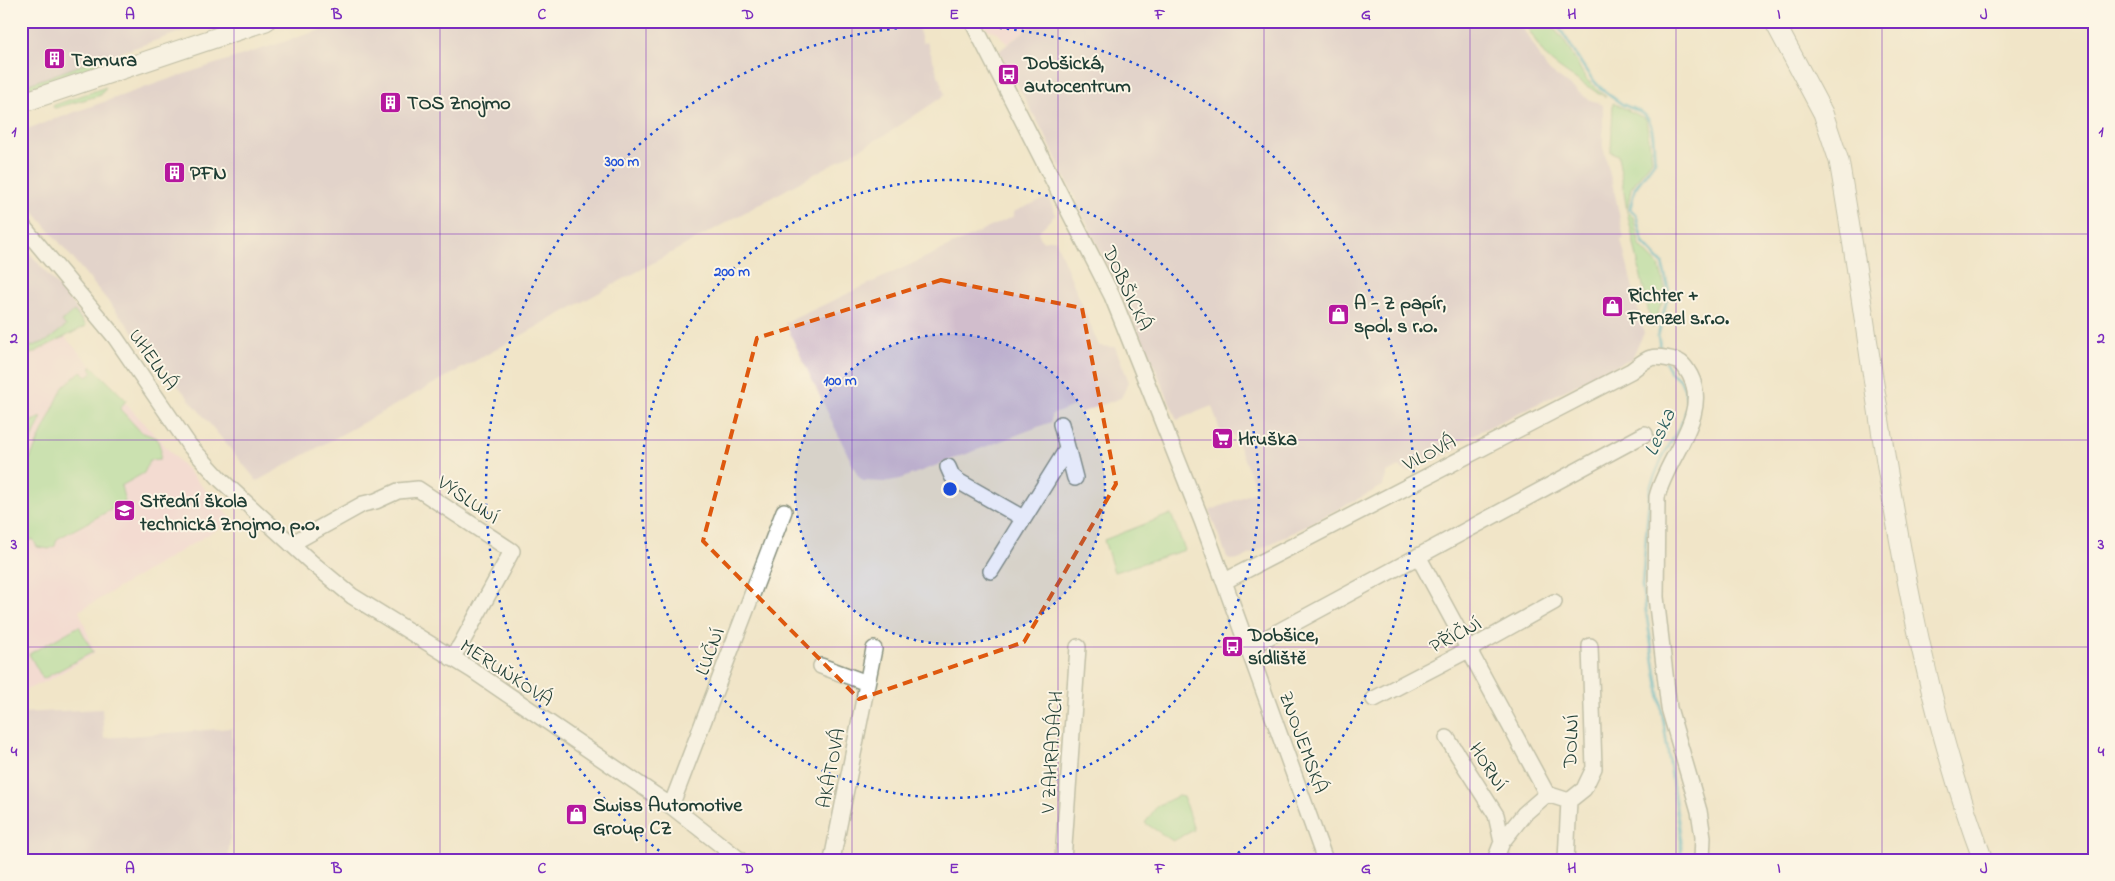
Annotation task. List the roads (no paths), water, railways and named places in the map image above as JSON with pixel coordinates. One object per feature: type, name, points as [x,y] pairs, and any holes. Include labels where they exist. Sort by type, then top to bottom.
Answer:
[{"type":"main road","points":[[21,104],[266,21]]},
{"type":"main road","points":[[1774,21],[1823,113],[1839,161],[1886,466],[1928,681],[1967,818],[1983,860]]},
{"type":"street","name":"DOBŠICKÁ","points":[[972,21],[1112,296],[1225,581]]},
{"type":"street","name":"UHELNÁ","points":[[21,224],[115,337],[189,445],[221,480],[256,513]]},
{"type":"street","name":"VILOVÁ","points":[[1225,581],[1654,358],[1678,360],[1685,366],[1694,382],[1697,398],[1694,415],[1659,486],[1657,497],[1656,596],[1669,708],[1699,811],[1703,837],[1702,860]]},
{"type":"street","points":[[1061,424],[1075,478]]},
{"type":"street","points":[[1248,648],[1645,434]]},
{"type":"street","points":[[991,571],[1067,449]]},
{"type":"street","points":[[948,467],[952,476],[958,481],[1023,518]]},
{"type":"street","name":"VÝSLUNÍ","points":[[291,544],[363,504],[376,501],[398,491],[418,489],[512,551],[465,638],[451,658]]},
{"type":"street","name":"LUČNÍ","points":[[671,806],[784,511]]},
{"type":"street","name":"MERUŇKOVÁ","points":[[256,513],[352,596],[503,691],[671,806],[740,860]]},
{"type":"street","points":[[1418,556],[1547,794],[1569,801],[1566,860]]},
{"type":"street","name":"ZNOJEMSKÁ","points":[[1225,581],[1325,860]]},
{"type":"street","name":"PŘÍČNÍ","points":[[1374,699],[1470,649],[1554,602]]},
{"type":"street","name":"DOLNÍ","points":[[1569,801],[1584,789],[1594,768],[1590,646]]},
{"type":"street","name":"V ZAHRADÁCH","points":[[1063,860],[1078,647]]},
{"type":"street","name":"AKÁTOVÁ","points":[[832,860],[874,649]]},
{"type":"street","points":[[821,666],[867,683]]},
{"type":"street","name":"HORNÍ","points":[[1447,738],[1496,815],[1502,842]]},
{"type":"street","points":[[1495,860],[1502,842],[1518,821],[1547,794]]},
{"type":"street","name":"HORNÍ","points":[[1496,815],[1504,820],[1518,821]]},
{"type":"waterway","name":"Leska","points":[[1554,21],[1596,83],[1622,104],[1646,116],[1650,123],[1653,134],[1655,161],[1635,188],[1630,209],[1636,215],[1643,243],[1662,263],[1669,291],[1658,336],[1661,352]]},
{"type":"waterway","name":"Leska","points":[[1666,362],[1670,372],[1680,379],[1685,390],[1687,404],[1684,419],[1662,458],[1650,487],[1642,586],[1681,840],[1681,860]]},
{"type":"place","name":"Tamura","points":[[55,59]]},
{"type":"place","name":"Dobšická, autocentrum","points":[[1008,74]]},
{"type":"place","name":"TOS Znojmo","points":[[391,102]]},
{"type":"place","name":"PFN","points":[[174,172]]},
{"type":"place","name":"Richter + Frenzel s.r.o.","points":[[1612,306]]},
{"type":"place","name":"A - Z papír, spol. s r.o.","points":[[1338,314]]},
{"type":"place","name":"Hruška","points":[[1222,438]]},
{"type":"place","name":"Střední škola technická Znojmo, p.o.","points":[[124,511]]},
{"type":"place","name":"Dobšice, sídliště","points":[[1232,646]]},
{"type":"place","name":"Swiss Automotive Group CZ","points":[[577,815]]}]
